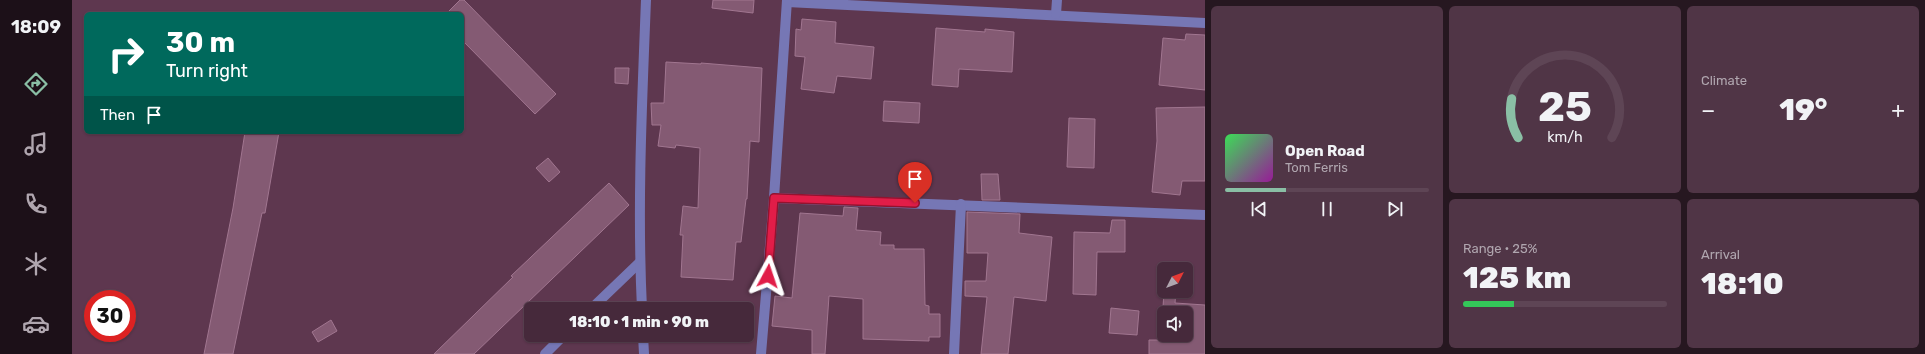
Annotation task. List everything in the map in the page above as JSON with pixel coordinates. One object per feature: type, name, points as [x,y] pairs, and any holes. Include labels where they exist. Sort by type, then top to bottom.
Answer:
[{"type":"street","points":[[642,302],[640,262],[640,141],[646,0]]},
{"type":"street","points":[[1056,14],[1057,0]]},
{"type":"street","points":[[761,354],[774,198],[787,1],[1205,23]]},
{"type":"street","points":[[774,198],[962,204],[1205,215]]},
{"type":"street","points":[[954,354],[962,204]]},
{"type":"street","points":[[598,302],[640,262]]},
{"type":"street","points":[[545,354],[557,342]]},
{"type":"street","points":[[643,342],[644,354]]},
{"type":"building","points":[[460,0],[464,0],[556,94],[535,114],[464,42],[464,12],[448,12]]},
{"type":"building","points":[[713,0],[754,0],[753,13],[712,8]]},
{"type":"building","points":[[802,19],[836,22],[835,43],[874,47],[871,79],[837,76],[834,93],[801,89],[805,57],[795,56],[796,29],[801,30]]},
{"type":"building","points":[[936,28],[985,32],[985,29],[1014,32],[1012,72],[959,69],[958,87],[932,85]]},
{"type":"building","points":[[1186,34],[1205,35],[1205,90],[1159,85],[1163,38],[1185,40]]},
{"type":"building","points":[[666,62],[762,68],[759,142],[750,141],[747,199],[741,242],[736,242],[733,280],[681,277],[683,235],[680,235],[683,206],[698,208],[700,148],[676,145],[675,148],[658,146],[661,125],[652,125],[651,103],[664,103]]},
{"type":"building","points":[[615,68],[629,68],[628,84],[615,83]]},
{"type":"building","points":[[884,101],[920,103],[919,123],[883,121]]},
{"type":"building","points":[[1205,107],[1205,181],[1182,181],[1180,195],[1152,192],[1157,141],[1156,108]]},
{"type":"building","points":[[1069,118],[1095,119],[1094,168],[1067,167]]},
{"type":"building","points":[[245,134],[279,134],[265,213],[262,213],[233,354],[204,354],[233,208]]},
{"type":"building","points":[[548,158],[560,172],[549,182],[536,168]]},
{"type":"building","points":[[981,174],[998,174],[1000,200],[982,200]]},
{"type":"building","points":[[609,183],[629,205],[528,302],[524,302],[524,306],[474,354],[434,354],[513,277],[511,276]]},
{"type":"building","points":[[844,207],[858,208],[856,230],[881,232],[880,245],[894,245],[894,249],[924,249],[925,305],[929,306],[929,314],[940,314],[940,337],[929,337],[929,341],[863,339],[863,299],[829,296],[825,354],[812,354],[812,330],[772,326],[775,296],[792,298],[800,213],[843,216]]},
{"type":"building","points":[[967,212],[1020,214],[1019,233],[1052,237],[1046,301],[1014,297],[1008,354],[981,354],[987,297],[965,296],[965,281],[986,281],[988,253],[967,253]]},
{"type":"building","points":[[1112,220],[1125,220],[1125,252],[1097,252],[1096,295],[1073,294],[1074,232],[1110,233]]},
{"type":"building","points":[[1164,298],[1175,298],[1175,303],[1205,305],[1205,354],[1149,354],[1149,340],[1157,340],[1157,342],[1193,342],[1193,306],[1163,306]]},
{"type":"building","points":[[1111,308],[1139,311],[1137,335],[1109,333]]},
{"type":"building","points":[[331,320],[337,331],[318,342],[312,332]]},
{"type":"route","points":[[768,276],[774,198],[915,203]]}]
